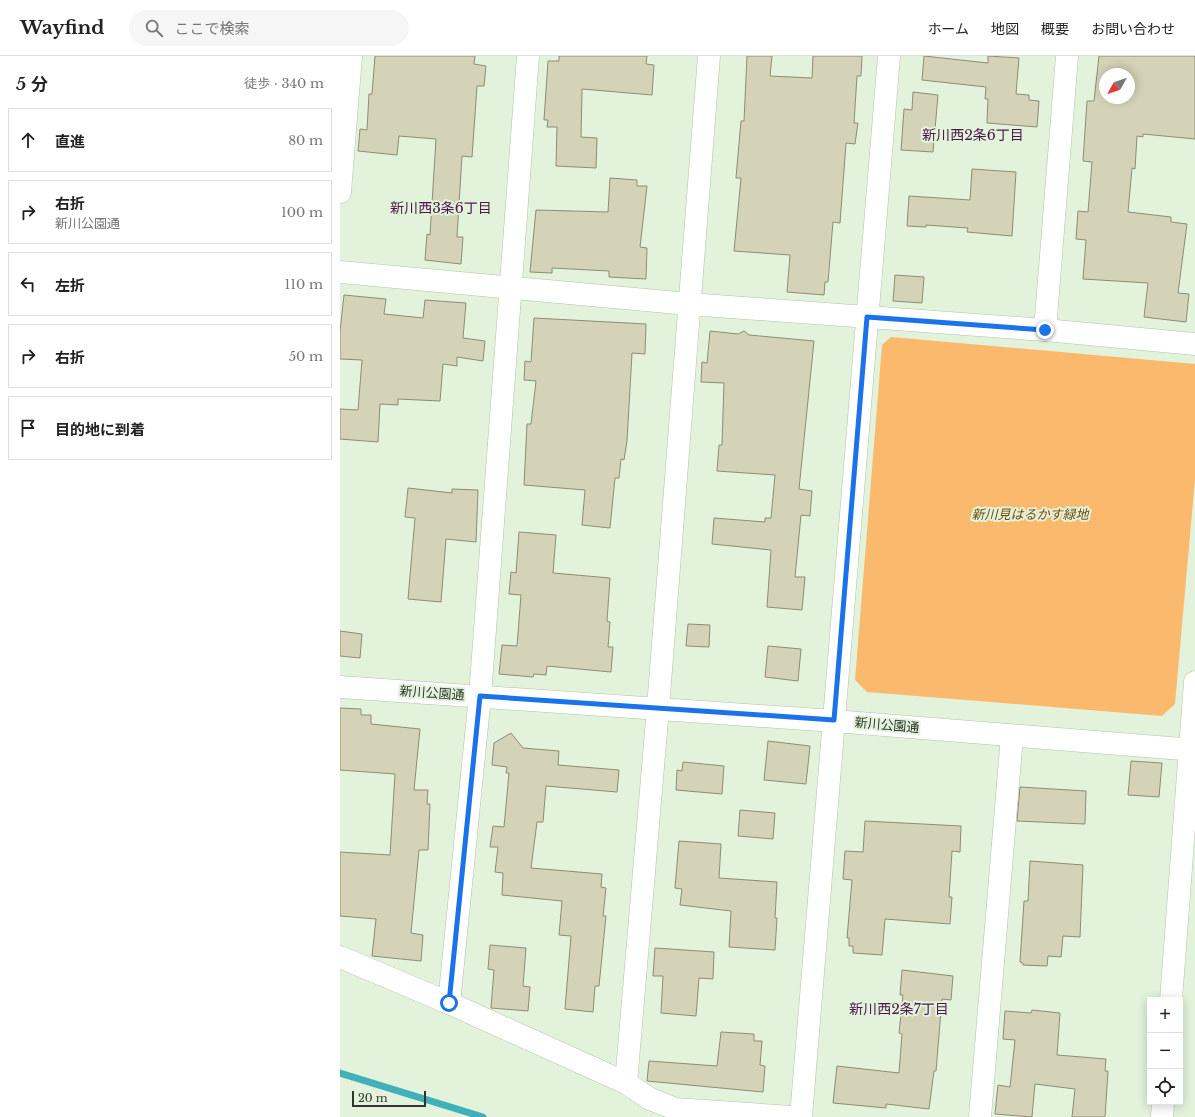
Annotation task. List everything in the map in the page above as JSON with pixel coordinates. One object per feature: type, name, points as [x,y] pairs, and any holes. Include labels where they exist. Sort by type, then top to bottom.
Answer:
[{"type":"street","points":[[340,192],[350,56]]},
{"type":"street","points":[[449,1003],[480,696],[528,56]]},
{"type":"street","points":[[626,1083],[658,708],[709,56]]},
{"type":"street","points":[[801,1117],[889,56]]},
{"type":"street","points":[[1045,330],[1067,56]]},
{"type":"street","points":[[340,272],[689,304],[1045,330],[1195,344]]},
{"type":"street","points":[[1171,997],[1193,750],[1195,682]]},
{"type":"street","name":"新川公園通","points":[[340,687],[834,720],[1193,750]]},
{"type":"street","points":[[980,1117],[1012,736]]},
{"type":"street","points":[[340,957],[449,1003],[626,1083],[650,1099],[676,1109],[791,1117]]},
{"type":"street","points":[[1162,1117],[1163,1105]]},
{"type":"green space","name":"新川見はるかす緑地","points":[[891,337],[1195,364],[1195,479],[1175,704],[1162,716],[867,692],[855,680],[882,345]]},
{"type":"building","points":[[375,56],[475,56],[474,64],[486,66],[484,86],[477,86],[472,157],[462,156],[457,237],[463,237],[461,264],[425,260],[427,234],[430,235],[436,139],[399,136],[397,155],[358,151],[360,129],[367,130],[369,94],[372,94]]},
{"type":"building","points":[[559,56],[647,56],[646,64],[654,65],[652,95],[582,89],[581,137],[597,138],[596,168],[556,166],[557,127],[547,127],[548,120],[544,120],[548,61],[559,61]]},
{"type":"building","points":[[747,56],[772,56],[770,76],[812,78],[813,56],[862,56],[861,76],[857,76],[854,123],[858,123],[855,144],[846,143],[840,223],[833,222],[828,282],[825,282],[824,295],[787,292],[790,255],[734,251],[741,178],[736,178],[741,121],[744,121]]},
{"type":"building","points":[[924,56],[988,63],[988,56],[1019,58],[1016,94],[1029,95],[1029,100],[1039,101],[1037,127],[987,123],[988,99],[985,99],[986,87],[922,80]]},
{"type":"building","points":[[1099,56],[1195,56],[1195,139],[1143,134],[1143,137],[1137,136],[1135,169],[1132,168],[1128,212],[1171,217],[1171,222],[1187,224],[1178,293],[1189,294],[1186,322],[1144,317],[1148,283],[1083,279],[1086,240],[1076,239],[1078,211],[1088,212],[1092,162],[1083,161],[1087,101],[1094,101]]},
{"type":"building","points":[[913,92],[938,95],[933,152],[901,150],[904,109],[912,110]]},
{"type":"building","points":[[972,169],[1016,172],[1012,236],[967,232],[968,228],[926,225],[926,227],[907,226],[909,196],[970,200]]},
{"type":"building","points":[[610,178],[637,180],[637,186],[647,186],[640,247],[647,248],[646,279],[609,277],[609,271],[552,268],[552,273],[530,272],[536,210],[608,212]]},
{"type":"building","points":[[895,275],[924,277],[922,303],[893,301]]},
{"type":"building","points":[[344,295],[386,299],[384,314],[423,318],[425,300],[466,303],[463,338],[485,341],[483,361],[457,357],[457,366],[443,364],[440,401],[398,399],[398,405],[380,404],[378,442],[340,439],[340,409],[358,410],[362,360],[340,359],[340,331]]},
{"type":"building","points":[[534,318],[646,324],[645,354],[632,353],[627,441],[624,460],[621,459],[619,478],[615,478],[610,528],[582,525],[585,490],[524,485],[527,424],[531,424],[536,381],[524,380],[525,361],[531,362]]},
{"type":"building","points":[[710,331],[738,334],[744,331],[749,335],[814,341],[799,489],[812,491],[810,516],[801,515],[795,577],[805,577],[802,610],[767,607],[771,550],[712,544],[714,518],[765,522],[765,518],[771,518],[775,475],[717,471],[719,445],[722,445],[724,383],[701,382],[702,362],[707,363]]},
{"type":"building","points":[[408,488],[452,493],[452,489],[478,490],[476,542],[446,539],[441,602],[408,599],[415,518],[405,517]]},
{"type":"building","points":[[519,532],[556,535],[553,573],[610,578],[607,621],[610,622],[608,647],[613,647],[611,672],[547,666],[546,675],[534,674],[533,677],[499,674],[502,645],[517,646],[521,595],[509,594],[511,572],[516,573]]},
{"type":"building","points":[[688,624],[710,625],[709,647],[686,646]]},
{"type":"building","points":[[340,631],[362,634],[360,658],[340,656]]},
{"type":"building","points":[[768,646],[801,649],[798,681],[765,677]]},
{"type":"building","points":[[340,708],[361,709],[361,715],[371,715],[371,724],[420,729],[414,790],[428,790],[427,804],[430,804],[428,850],[419,850],[411,933],[423,935],[421,961],[372,956],[376,919],[340,916],[340,852],[390,855],[395,774],[340,770]]},
{"type":"building","points":[[511,733],[523,748],[559,751],[558,765],[619,770],[617,792],[546,786],[543,822],[537,822],[531,868],[602,874],[601,887],[606,888],[603,916],[606,916],[599,986],[595,986],[593,1012],[565,1009],[571,936],[559,935],[562,901],[502,895],[503,873],[495,872],[498,847],[490,847],[493,826],[504,827],[509,773],[506,773],[507,767],[492,765],[494,743]]},
{"type":"building","points":[[768,741],[810,746],[806,784],[764,780]]},
{"type":"building","points":[[1131,761],[1162,763],[1159,797],[1128,795]]},
{"type":"building","points":[[683,762],[724,766],[722,794],[676,790],[677,770],[682,771]]},
{"type":"building","points":[[1020,787],[1086,791],[1085,824],[1017,821]]},
{"type":"building","points":[[740,810],[775,813],[773,839],[738,836]]},
{"type":"building","points":[[865,821],[961,826],[960,852],[952,851],[949,897],[952,897],[950,924],[885,919],[882,955],[853,953],[853,946],[849,946],[849,938],[847,938],[852,880],[843,879],[845,851],[863,852]]},
{"type":"building","points":[[679,841],[721,844],[719,878],[777,882],[775,950],[729,947],[731,911],[680,905],[682,889],[675,888]]},
{"type":"building","points":[[1030,861],[1083,865],[1080,937],[1063,936],[1061,957],[1048,956],[1047,966],[1023,965],[1023,963],[1020,962],[1024,901],[1028,901]]},
{"type":"building","points":[[490,945],[526,948],[523,986],[530,987],[528,1011],[491,1008],[494,970],[488,969]]},
{"type":"building","points":[[655,948],[714,952],[713,979],[699,978],[696,1016],[661,1013],[663,976],[653,976]]},
{"type":"building","points":[[902,970],[953,976],[951,1000],[942,999],[936,1071],[934,1071],[929,1109],[886,1104],[886,1108],[833,1103],[837,1066],[899,1073],[902,1034],[899,1033],[903,995],[900,995]]},
{"type":"building","points":[[1032,1010],[1060,1013],[1057,1055],[1106,1059],[1105,1071],[1108,1071],[1105,1117],[1072,1117],[1075,1089],[1035,1084],[1032,1117],[995,1114],[998,1085],[1010,1087],[1015,1040],[1003,1039],[1005,1011],[1031,1013]]},
{"type":"building","points":[[721,1032],[754,1034],[754,1041],[762,1041],[760,1065],[765,1066],[763,1092],[647,1081],[649,1061],[717,1066]]},
{"type":"waterway","points":[[340,1073],[483,1117]]},
{"type":"district","name":"新川西2条6丁目","points":[[973,135]]},
{"type":"district","name":"新川西3条6丁目","points":[[441,208]]},
{"type":"district","name":"新川西2条7丁目","points":[[899,1009]]},
{"type":"route","points":[[449,1003],[480,696],[834,720],[867,317],[1045,330]]}]
